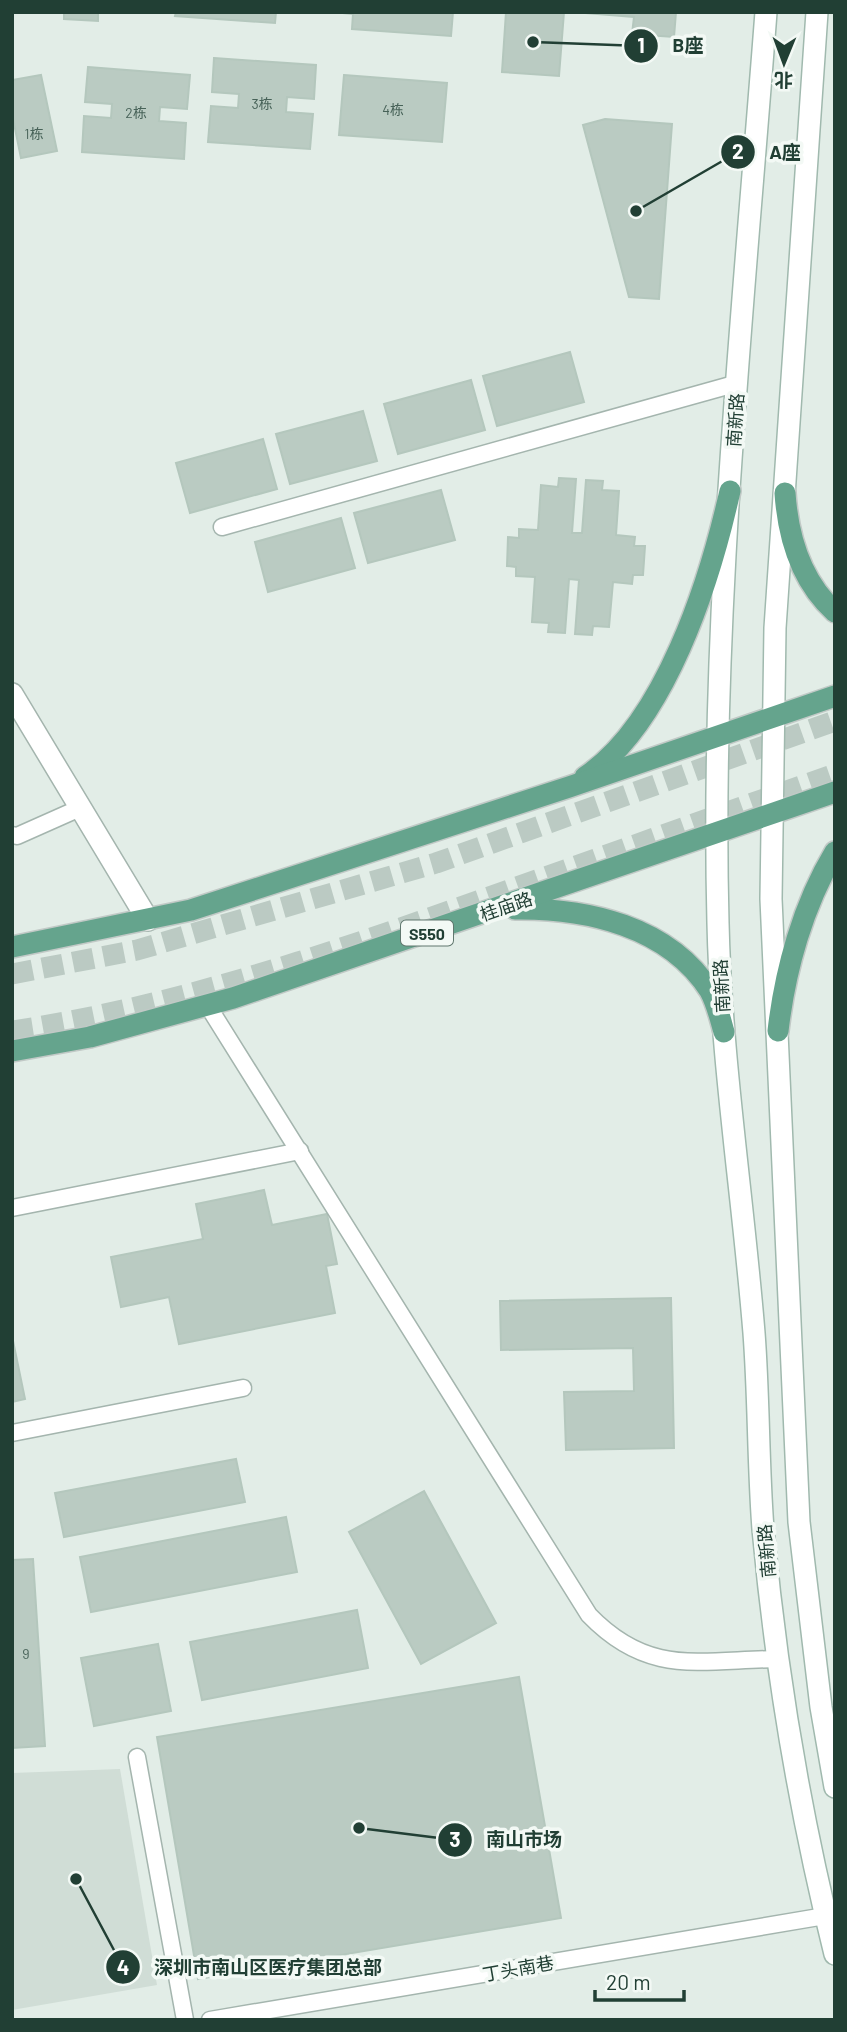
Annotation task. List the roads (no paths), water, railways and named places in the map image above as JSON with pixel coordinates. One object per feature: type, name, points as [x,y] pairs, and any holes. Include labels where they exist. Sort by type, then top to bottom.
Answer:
[{"type":"main road","name":"南新路","points":[[766,12],[719,646],[718,923],[724,1032],[754,1336],[763,1525],[778,1659],[802,1806],[835,1954]]},
{"type":"main road","name":"南新路","points":[[817,12],[775,628],[771,899],[799,1522],[830,1723],[835,1787]]},
{"type":"main road","points":[[569,788],[590,773],[627,735],[672,662],[713,562],[730,491]]},
{"type":"main road","points":[[785,493],[787,517],[797,555],[814,589],[835,612]]},
{"type":"main road","points":[[12,694],[148,920]]},
{"type":"main road","points":[[12,947],[148,920],[268,886],[569,788],[835,696]]},
{"type":"main road","name":"桂庙路","points":[[12,1051],[90,1037],[208,1006],[835,792]]},
{"type":"main road","points":[[778,1031],[793,953],[804,918],[835,852]]},
{"type":"main road","points":[[485,913],[515,909],[557,910],[602,918],[645,934],[680,957],[696,974],[710,992],[724,1032]]},
{"type":"lane","points":[[222,527],[738,383]]},
{"type":"lane","points":[[12,835],[17,836],[80,808]]},
{"type":"lane","points":[[208,1006],[589,1615],[622,1644],[664,1661],[778,1659]]},
{"type":"lane","points":[[12,1208],[300,1152]]},
{"type":"lane","points":[[12,1433],[243,1388]]},
{"type":"lane","points":[[137,1757],[185,2020]]},
{"type":"lane","name":"丁头南巷","points":[[210,2020],[825,1916]]},
{"type":"tunnel","points":[[12,974],[137,950],[436,863],[835,721]]},
{"type":"tunnel","points":[[12,1031],[133,1008],[311,958],[835,774]]},
{"type":"place","name":"B座","points":[[533,42]]},
{"type":"place","name":"A座","points":[[636,211]]},
{"type":"place","name":"南山市场","points":[[359,1828]]},
{"type":"place","name":"深圳市南山区医疗集团总部","points":[[76,1879]]}]
